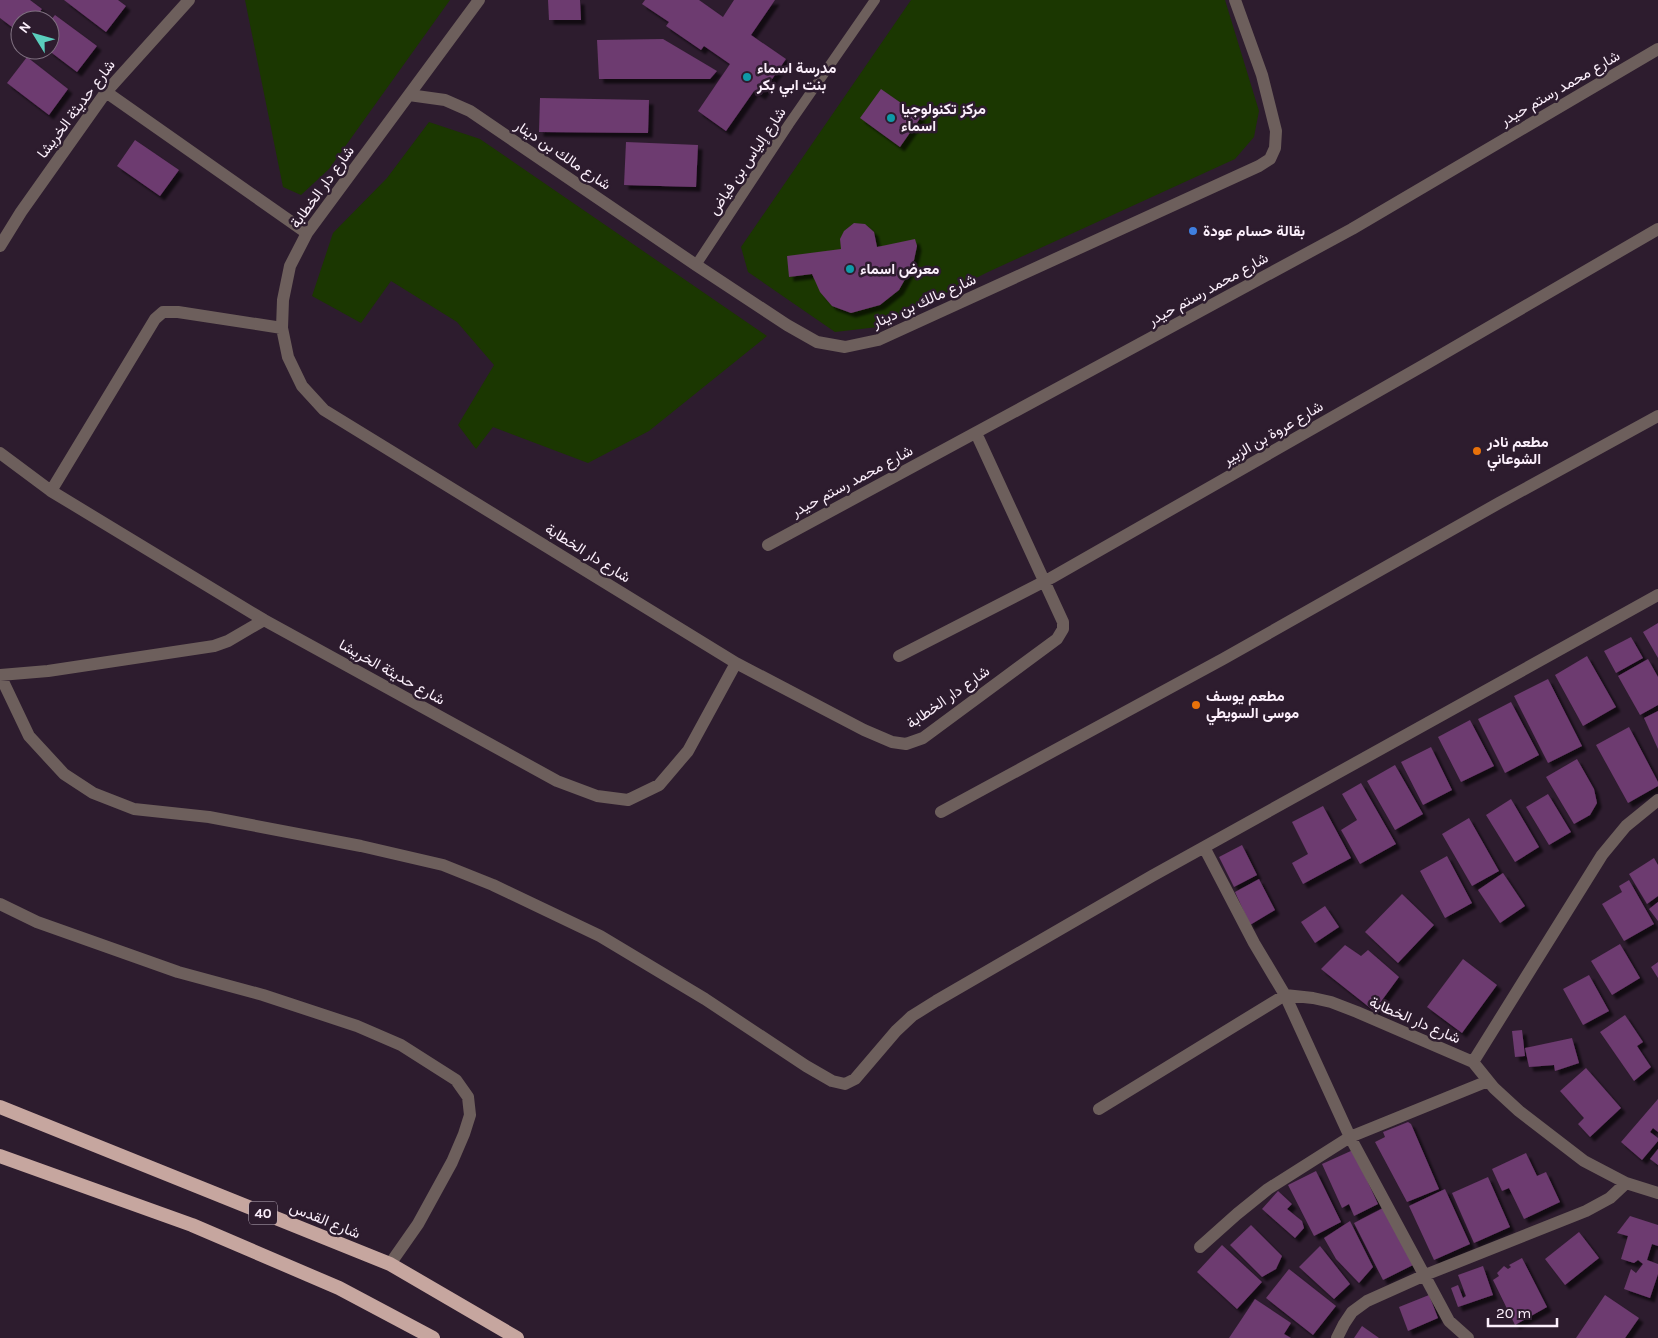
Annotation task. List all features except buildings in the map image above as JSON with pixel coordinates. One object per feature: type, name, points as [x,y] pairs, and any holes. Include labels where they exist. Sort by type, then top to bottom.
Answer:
[{"type":"highway","name":"شارع القدس","points":[[0,1107],[390,1264],[517,1338]]},
{"type":"highway","points":[[0,1156],[201,1229],[339,1288],[433,1338]]},
{"type":"street","name":"شارع حديثة الخريشا","points":[[0,246],[21,212],[106,92],[189,0]]},
{"type":"street","name":"شارع دار الخطابة","points":[[479,0],[307,233],[290,266],[282,300],[282,328],[288,357],[302,386],[324,410],[736,663],[864,730],[892,742],[906,744],[923,738],[1057,639],[1063,629],[1063,622],[976,433]]},
{"type":"street","name":"شارع مالك بن دينار","points":[[409,95],[445,100],[470,112],[787,325],[817,342],[845,347],[878,340],[1259,166],[1270,159],[1275,148],[1276,131],[1262,75],[1238,1]]},
{"type":"street","name":"شارع محمد رستم حيدر","points":[[768,545],[1352,229],[1658,49]]},
{"type":"street","points":[[106,92],[307,233]]},
{"type":"street","name":"شارع عروة بن الزبير","points":[[899,656],[1044,582],[1424,366],[1658,229]]},
{"type":"street","points":[[51,491],[155,319],[164,312],[178,312],[282,328]]},
{"type":"street","points":[[941,812],[1223,659],[1499,503],[1658,416]]},
{"type":"street","name":"شارع حديثة الخريشا","points":[[0,453],[51,491],[264,620],[557,781],[597,796],[628,800],[659,785],[688,751],[736,663]]},
{"type":"street","points":[[264,620],[228,641],[214,646],[48,671],[0,675],[29,736],[64,774],[93,793],[134,809],[209,817],[361,846],[443,865],[493,884],[600,936],[705,999],[806,1066],[832,1081],[845,1084],[855,1080],[896,1031],[912,1016],[1136,885],[1658,596]]},
{"type":"street","points":[[1473,1062],[1602,855],[1626,826],[1658,800]]},
{"type":"street","points":[[1204,847],[1254,943],[1285,995],[1350,1137],[1449,1321],[1468,1338]]},
{"type":"street","points":[[0,904],[37,922],[178,972],[263,995],[357,1026],[401,1045],[456,1080],[468,1097],[470,1115],[464,1134],[452,1162],[418,1224],[390,1264]]},
{"type":"street","points":[[1098,1109],[1285,995]]},
{"type":"street","name":"شارع دار الخطابة","points":[[1285,995],[1331,1002],[1473,1062],[1494,1088],[1519,1111],[1584,1161],[1626,1183],[1658,1192]]},
{"type":"street","points":[[1200,1247],[1268,1189],[1350,1137],[1488,1080]]},
{"type":"street","points":[[1336,1338],[1352,1312],[1367,1301],[1425,1275],[1586,1211],[1610,1198],[1626,1183]]},
{"type":"lane","name":"شارع إلياس بن فياض","points":[[696,265],[789,124],[875,0]]},
{"type":"green space","points":[[245,0],[450,0],[329,169],[301,195],[283,187]]},
{"type":"green space","points":[[911,0],[1225,0],[1259,111],[1254,137],[1235,159],[988,272],[878,327],[835,332],[748,272],[741,247]]},
{"type":"green space","points":[[429,122],[480,139],[767,336],[649,431],[588,463],[493,427],[476,449],[458,425],[494,365],[457,322],[391,281],[361,323],[312,296],[333,233],[387,178]]},
{"type":"place","name":"مدرسة اسماء بنت ابي بكر","points":[[747,77]]},
{"type":"place","name":"مركز تكنولوجيا اسماء","points":[[891,118]]},
{"type":"place","name":"بقالة حسام عودة","points":[[1193,231]]},
{"type":"place","name":"معرض اسماء","points":[[850,269]]},
{"type":"place","name":"مطعم نادر الشوعاني","points":[[1477,451]]},
{"type":"place","name":"مطعم يوسف موسى السويطي","points":[[1196,705]]}]
